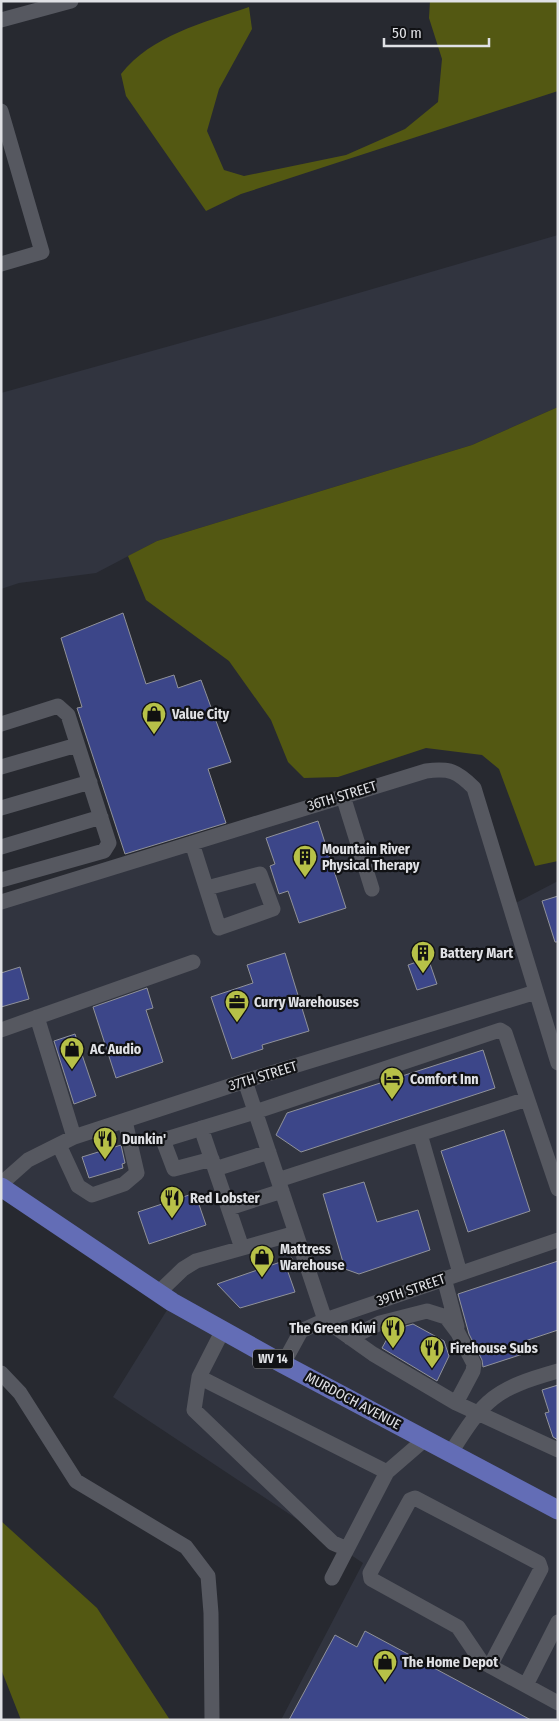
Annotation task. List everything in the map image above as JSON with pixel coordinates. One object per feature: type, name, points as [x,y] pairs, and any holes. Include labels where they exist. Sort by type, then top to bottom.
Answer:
[{"type":"main road","name":"MURDOCH AVENUE","points":[[1,1185],[158,1293],[283,1364],[558,1510]]},
{"type":"street","points":[[1,20],[31,14],[71,1]]},
{"type":"street","points":[[1,111],[6,145],[42,252],[1,264]]},
{"type":"street","points":[[1,724],[58,706],[68,715],[109,843],[104,851],[1,880]]},
{"type":"street","points":[[1,767],[77,744]]},
{"type":"street","name":"36TH STREET","points":[[1,902],[426,771],[446,768],[462,776],[474,788],[536,992]]},
{"type":"street","points":[[1,808],[90,782]]},
{"type":"street","points":[[343,796],[372,889]]},
{"type":"street","points":[[1,847],[101,817]]},
{"type":"street","points":[[192,842],[219,928],[273,909],[260,874],[207,888]]},
{"type":"street","points":[[1,1030],[193,962]]},
{"type":"street","points":[[536,992],[558,1063]]},
{"type":"street","name":"37TH STREET","points":[[1,1185],[28,1160],[74,1137],[245,1081],[536,992]]},
{"type":"street","points":[[37,1017],[74,1137]]},
{"type":"street","points":[[269,1152],[214,1164],[174,1170],[164,1140],[255,1112],[500,1030],[505,1033],[558,1189]]},
{"type":"street","points":[[245,1081],[325,1320],[350,1338],[456,1403],[558,1450]]},
{"type":"street","points":[[229,1208],[280,1186],[420,1134],[527,1099]]},
{"type":"street","points":[[59,1145],[78,1186],[92,1195],[124,1184],[137,1173],[126,1121]]},
{"type":"street","points":[[202,1128],[242,1248]]},
{"type":"street","points":[[420,1134],[460,1273]]},
{"type":"street","points":[[158,1293],[183,1269],[196,1261],[296,1233]]},
{"type":"street","name":"39TH STREET","points":[[283,1364],[301,1331],[325,1320],[558,1240]]},
{"type":"street","points":[[444,1278],[458,1333]]},
{"type":"street","points":[[350,1338],[380,1323],[427,1311],[446,1317],[458,1333],[474,1364],[473,1371],[456,1403]]},
{"type":"street","points":[[223,1330],[199,1377],[194,1410],[333,1543],[347,1549]]},
{"type":"street","points":[[450,1454],[476,1413],[491,1397],[523,1381],[558,1371]]},
{"type":"street","points":[[1,1373],[20,1392],[76,1481],[186,1547],[208,1576],[211,1613],[212,1720]]},
{"type":"street","points":[[199,1377],[388,1472]]},
{"type":"street","points":[[332,1578],[388,1472],[424,1440]]},
{"type":"street","points":[[490,1666],[541,1569],[539,1562],[415,1498],[410,1500],[370,1573],[372,1579],[458,1627],[481,1661],[490,1666],[526,1685],[558,1703]]},
{"type":"street","points":[[526,1685],[558,1622]]},
{"type":"shaded area","points":[[558,235],[558,407],[472,445],[157,541],[96,573],[19,583],[1,589],[1,393],[314,306]]},
{"type":"shaded area","points":[[426,771],[462,776],[510,906],[558,881],[558,1720],[281,1720],[363,1563],[113,1397],[172,1302],[1,1187],[1,902]]},
{"type":"green space","points":[[430,1],[558,1],[558,91],[241,194],[206,211],[126,96],[121,74],[148,49],[179,32],[249,7],[252,29],[219,89],[207,131],[224,170],[244,176],[346,155],[405,129],[438,102],[442,59],[429,18]]},
{"type":"green space","points":[[558,407],[558,861],[535,866],[499,769],[482,755],[426,748],[338,777],[304,778],[288,762],[271,720],[229,661],[146,600],[128,556],[157,541],[472,445]]},
{"type":"green space","points":[[1,1521],[97,1608],[170,1720],[21,1720],[1,1669]]},
{"type":"building","name":"Value City","points":[[123,613],[146,684],[174,675],[178,688],[201,680],[231,762],[208,769],[226,823],[125,854],[77,708],[82,707],[61,638]]},
{"type":"building","name":"Mountain River Physical Therapy","points":[[318,821],[346,908],[299,923],[288,891],[279,894],[270,866],[275,864],[266,838]]},
{"type":"building","points":[[558,896],[558,942],[555,942],[542,901]]},
{"type":"building","points":[[285,953],[309,1031],[262,1045],[263,1049],[232,1059],[211,997],[253,983],[247,965]]},
{"type":"building","name":"Battery Mart","points":[[428,958],[437,984],[417,990],[408,965]]},
{"type":"building","points":[[20,967],[29,999],[1,1007],[1,973]]},
{"type":"building","points":[[147,988],[153,1008],[146,1010],[163,1062],[116,1078],[93,1007]]},
{"type":"building","name":"AC Audio","points":[[75,1034],[96,1096],[74,1104],[54,1041]]},
{"type":"building","name":"Comfort Inn","points":[[483,1050],[495,1088],[301,1152],[276,1135],[287,1113]]},
{"type":"building","points":[[504,1130],[530,1211],[468,1232],[441,1151]]},
{"type":"building","name":"Dunkin'","points":[[121,1145],[125,1163],[122,1164],[123,1168],[89,1178],[82,1157]]},
{"type":"building","points":[[364,1182],[377,1222],[418,1210],[430,1250],[359,1274],[345,1269],[323,1194]]},
{"type":"building","name":"Red Lobster","points":[[195,1193],[206,1225],[149,1244],[138,1212]]},
{"type":"building","name":"Mattress Warehouse","points":[[292,1258],[296,1268],[288,1272],[295,1292],[240,1308],[217,1284]]},
{"type":"building","points":[[558,1261],[558,1330],[525,1341],[529,1352],[483,1367],[482,1360],[469,1334],[458,1294]]},
{"type":"building","points":[[413,1324],[444,1341],[449,1356],[437,1381],[382,1348],[392,1330]]},
{"type":"building","points":[[558,1385],[558,1440],[553,1437],[545,1413],[549,1412],[542,1390]]},
{"type":"building","name":"The Home Depot","points":[[365,1631],[531,1720],[289,1720],[335,1635],[357,1647]]},
{"type":"place","name":"Value City","points":[[154,735]]},
{"type":"place","name":"Mountain River Physical Therapy","points":[[305,878]]},
{"type":"place","name":"Battery Mart","points":[[423,974]]},
{"type":"place","name":"Curry Warehouses","points":[[237,1023]]},
{"type":"place","name":"AC Audio","points":[[72,1070]]},
{"type":"place","name":"Comfort Inn","points":[[392,1100]]},
{"type":"place","name":"Dunkin'","points":[[105,1160]]},
{"type":"place","name":"Red Lobster","points":[[172,1219]]},
{"type":"place","name":"Mattress Warehouse","points":[[262,1278]]},
{"type":"place","name":"The Green Kiwi","points":[[393,1349]]},
{"type":"place","name":"Firehouse Subs","points":[[432,1369]]},
{"type":"place","name":"The Home Depot","points":[[385,1683]]}]
